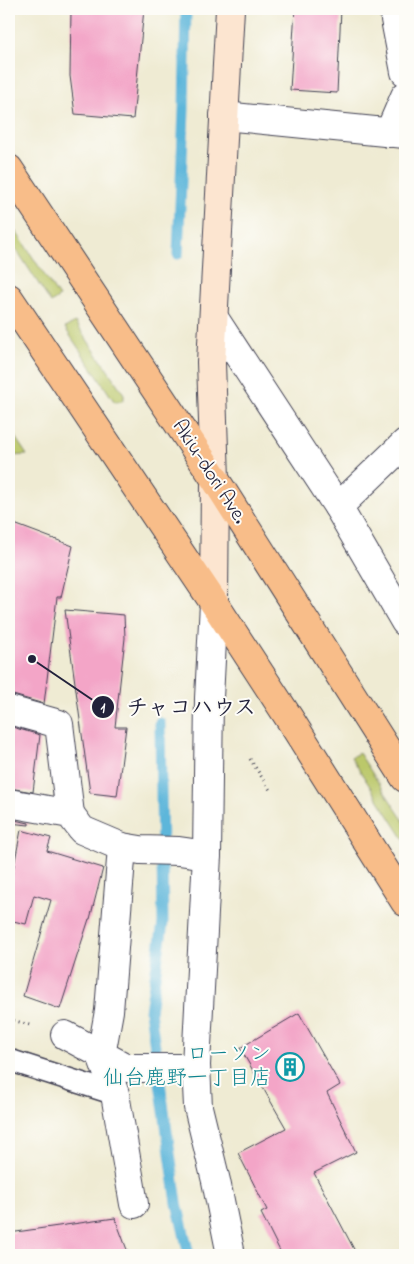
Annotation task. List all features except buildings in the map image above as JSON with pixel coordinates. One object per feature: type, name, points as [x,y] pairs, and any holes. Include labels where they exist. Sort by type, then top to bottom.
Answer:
[{"type":"highway","name":"Akiu-dori Ave.","points":[[9,169],[215,479],[405,778]]},
{"type":"highway","points":[[9,298],[214,603],[405,902]]},
{"type":"street","points":[[230,9],[211,362],[215,479],[214,603],[209,698],[206,855],[191,1066],[198,1107],[231,1255]]},
{"type":"street","points":[[393,9],[405,72]]},
{"type":"street","points":[[224,116],[397,134],[405,96]]},
{"type":"street","points":[[214,318],[338,507],[405,622]]},
{"type":"street","points":[[338,507],[405,443]]},
{"type":"street","points":[[9,710],[59,724],[70,814],[82,830],[131,848],[206,855]]},
{"type":"street","points":[[9,803],[70,814]]},
{"type":"street","points":[[131,848],[101,1055],[115,1094],[134,1204]]},
{"type":"street","points":[[65,1035],[127,1068],[191,1066]]},
{"type":"lane","points":[[9,1060],[115,1094]]},
{"type":"path","points":[[250,759],[270,790]]},
{"type":"green space","points":[[9,221],[59,297],[51,303],[9,238]]},
{"type":"green space","points":[[75,322],[124,394],[122,401],[114,401],[65,328]]},
{"type":"green space","points":[[9,428],[27,455],[9,456]]},
{"type":"green space","points":[[359,753],[405,823],[405,841],[351,757]]},
{"type":"waterway","points":[[178,254],[186,9]]},
{"type":"waterway","points":[[160,723],[163,923],[150,1011],[177,1203],[189,1255]]},
{"type":"place","name":"チャコハウス","points":[[32,659]]},
{"type":"place","name":"ローソン 仙台鹿野一丁目店","points":[[290,1067]]}]
